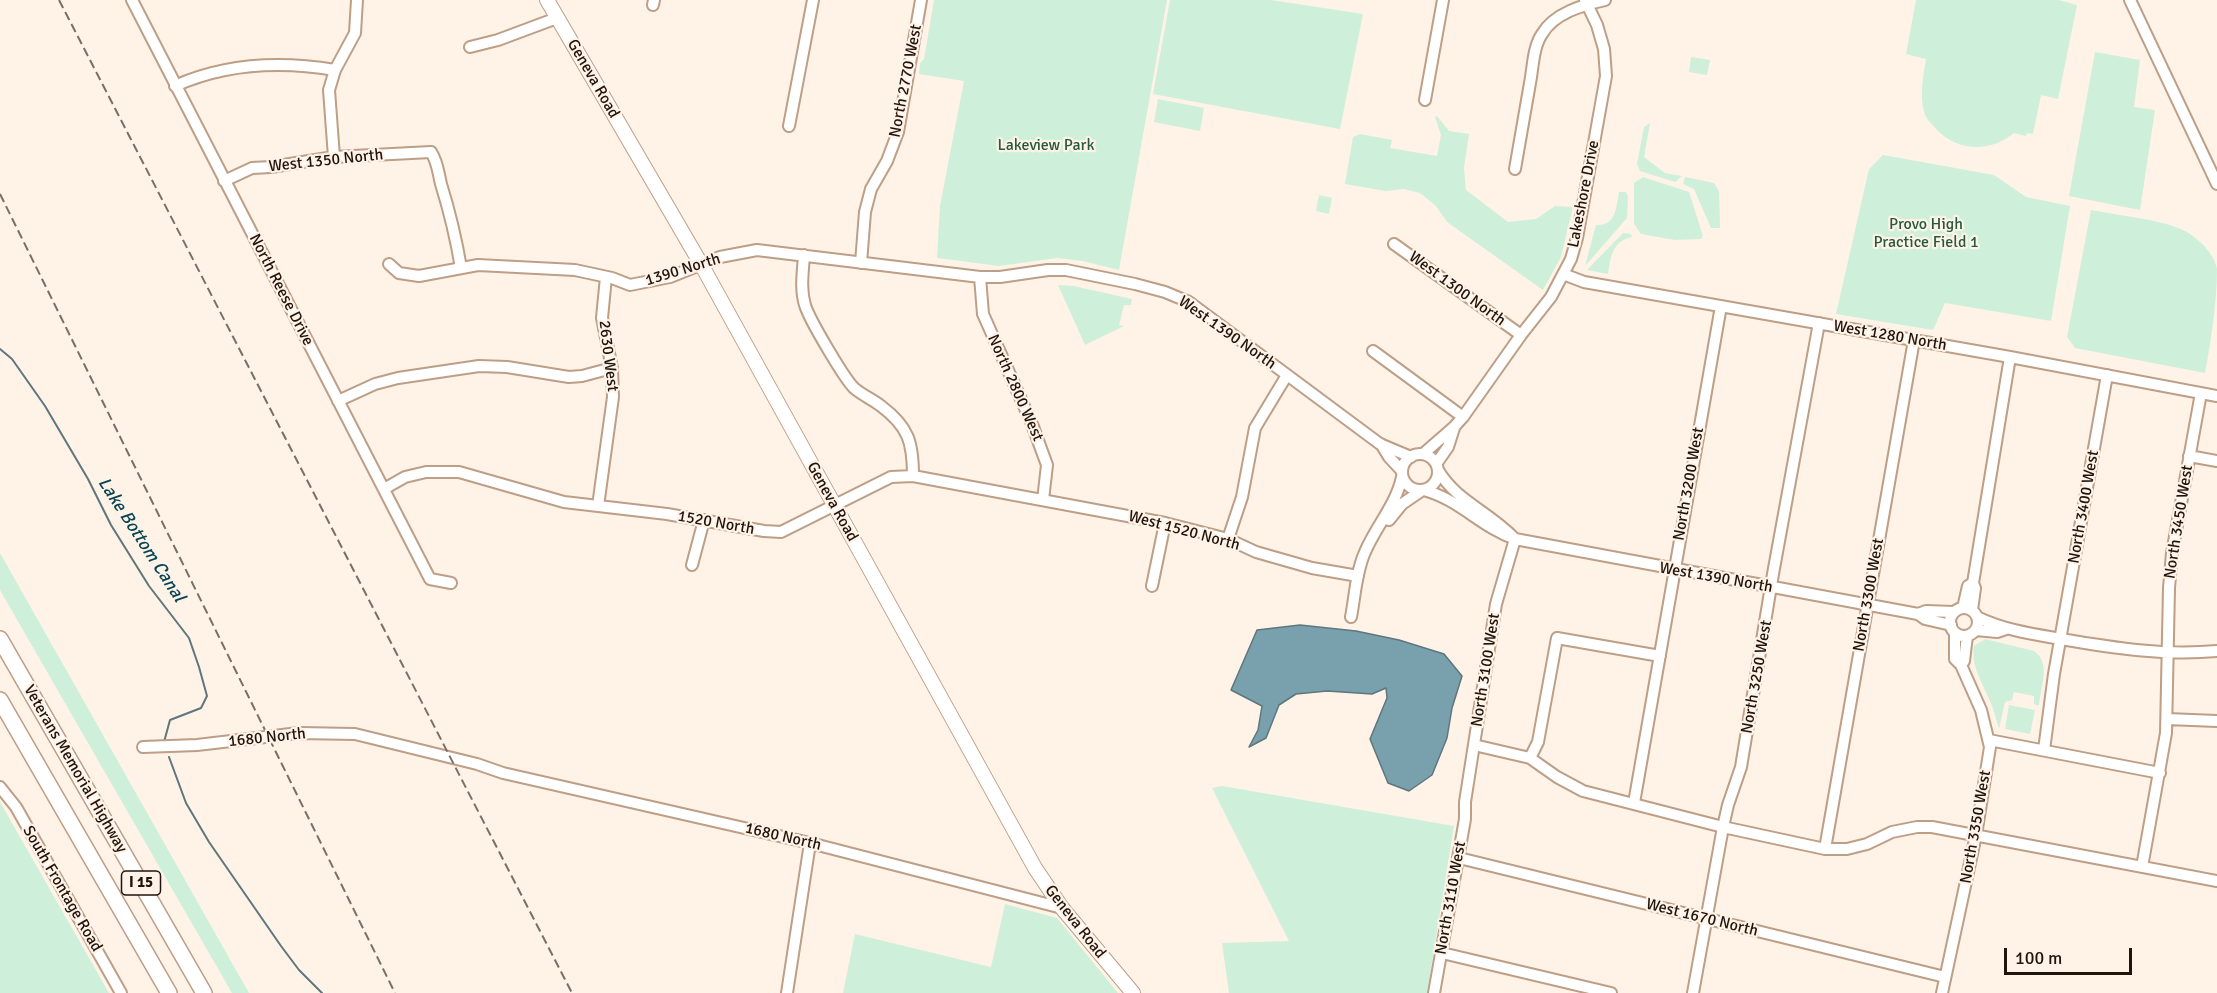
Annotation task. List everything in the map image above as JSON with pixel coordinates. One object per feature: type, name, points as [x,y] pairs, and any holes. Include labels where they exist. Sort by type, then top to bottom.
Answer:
[{"type":"highway","name":"Veterans Memorial Highway","points":[[0,639],[204,993]]},
{"type":"highway","name":"Veterans Memorial Highway","points":[[0,700],[169,993]]},
{"type":"main road","name":"Geneva Road","points":[[547,0],[701,264],[1035,868],[1062,908],[1133,993]]},
{"type":"street","name":"North Reese Drive","points":[[132,0],[430,579],[451,583]]},
{"type":"street","points":[[334,157],[329,90],[335,70],[355,33],[357,0]]},
{"type":"street","points":[[789,126],[813,0]]},
{"type":"street","name":"North 2770 West","points":[[861,263],[865,212],[871,189],[887,161],[898,132],[921,0]]},
{"type":"street","points":[[1425,100],[1443,0]]},
{"type":"street","points":[[1515,169],[1535,53],[1542,34],[1556,20],[1586,2],[1605,0]]},
{"type":"street","points":[[2130,0],[2217,184]]},
{"type":"street","name":"Lakeshore Drive","points":[[1417,455],[1454,428],[1551,297],[1571,259],[1577,238],[1606,76],[1604,49],[1597,25],[1586,2]]},
{"type":"street","points":[[470,47],[498,40],[557,18]]},
{"type":"street","points":[[175,86],[198,76],[245,68],[290,64],[335,70]]},
{"type":"street","name":"West 1350 North","points":[[224,181],[252,168],[334,157],[431,152],[437,162],[450,210],[461,268]]},
{"type":"street","name":"West 1300 North","points":[[1394,244],[1521,335]]},
{"type":"street","name":"1390 North","points":[[389,264],[399,273],[419,276],[478,265],[575,270],[630,285],[670,277],[720,257],[757,250],[980,277]]},
{"type":"street","points":[[804,255],[801,288],[805,307],[844,376],[854,388],[899,421],[910,437],[913,476]]},
{"type":"street","name":"West 1390 North","points":[[980,277],[1000,278],[1048,270],[1066,270],[1135,284],[1165,292],[1189,302],[1380,444],[1402,474]]},
{"type":"street","name":"West 1280 North","points":[[1563,274],[1584,282],[2217,396]]},
{"type":"street","name":"2630 West","points":[[598,506],[613,397],[612,368],[602,318],[606,277]]},
{"type":"street","name":"North 2800 West","points":[[980,277],[983,314],[1032,424],[1047,465],[1043,500]]},
{"type":"street","name":"North 3200 West","points":[[1634,803],[1721,306]]},
{"type":"street","name":"North 3250 West","points":[[1693,993],[1723,827],[1741,767],[1818,323]]},
{"type":"street","name":"North 3300 West","points":[[1825,849],[1914,340]]},
{"type":"street","points":[[1373,351],[1462,417]]},
{"type":"street","points":[[1961,665],[1971,633],[1966,612],[1976,588],[1973,583],[2010,357]]},
{"type":"street","points":[[338,401],[375,384],[398,378],[479,366],[523,369],[569,377],[612,368]]},
{"type":"street","points":[[1228,539],[1242,497],[1255,428],[1287,375]]},
{"type":"street","name":"North 3400 West","points":[[2044,750],[2053,681],[2107,375]]},
{"type":"street","name":"North 3450 West","points":[[2142,867],[2168,718],[2170,571],[2201,393]]},
{"type":"street","name":"Lakeshore Drive","points":[[1437,467],[1448,447],[1454,428]]},
{"type":"street","name":"West 1390 North","points":[[1380,444],[1417,455]]},
{"type":"street","points":[[1351,617],[1364,552],[1400,488],[1403,465],[1417,455],[1433,459],[1453,491],[1502,525],[1515,539]]},
{"type":"street","points":[[2189,456],[2217,461]]},
{"type":"street","points":[[1378,530],[1383,528],[1402,504],[1432,486],[1436,481],[1437,467]]},
{"type":"street","name":"1520 North","points":[[384,489],[405,477],[426,472],[459,472],[564,502],[781,532],[891,477],[913,476],[1043,500]]},
{"type":"street","points":[[1402,474],[1409,487],[1423,490]]},
{"type":"street","name":"West 1390 North","points":[[1423,490],[1448,498],[1497,533],[1515,539],[1918,614],[1925,619],[1971,633],[1997,632],[2006,629]]},
{"type":"street","name":"West 1520 North","points":[[1043,500],[1165,523],[1228,539],[1256,552],[1301,565],[1358,576]]},
{"type":"street","points":[[692,565],[704,520]]},
{"type":"street","points":[[1152,585],[1165,523]]},
{"type":"street","name":"North 3100 West","points":[[1465,802],[1496,604],[1515,539]]},
{"type":"street","name":"West 1390 North","points":[[1918,614],[1926,611],[1966,612],[2006,629],[2132,651],[2217,651]]},
{"type":"street","name":"North 3350 West","points":[[1942,993],[1976,835],[1989,740],[1981,710],[1961,665],[1955,659],[1953,629],[1966,612]]},
{"type":"street","points":[[1530,758],[1538,742],[1557,638],[1660,656]]},
{"type":"street","points":[[2168,718],[2217,721]]},
{"type":"street","name":"1680 North","points":[[143,747],[198,745],[299,733],[355,734],[424,756],[484,771],[503,772],[810,843],[1062,908]]},
{"type":"street","points":[[1989,740],[2160,773]]},
{"type":"street","points":[[1474,745],[1530,758],[1557,777],[1583,791],[1723,827],[1825,849],[1847,849],[1867,844],[1892,832],[1932,826],[2217,882]]},
{"type":"street","name":"South Frontage Road","points":[[0,787],[16,807],[121,993]]},
{"type":"street","name":"North 3110 West","points":[[1434,993],[1459,858],[1465,819],[1465,802]]},
{"type":"street","points":[[787,993],[810,843]]},
{"type":"street","name":"West 1670 North","points":[[1459,858],[1945,977]]},
{"type":"street","points":[[1442,953],[1611,993]]},
{"type":"green space","name":"Lakeview Park","points":[[934,0],[1167,0],[1119,270],[1083,261],[1057,258],[999,266],[937,258],[940,206],[964,81],[919,74],[920,63],[924,59]]},
{"type":"green space","points":[[1170,0],[1271,0],[1363,14],[1340,129],[1153,94]]},
{"type":"green space","points":[[1916,0],[2059,0],[2077,5],[2058,99],[2041,95],[2033,134],[2027,133],[2026,136],[2014,133],[1995,144],[1975,147],[1955,142],[1937,130],[1925,115],[1922,101],[1926,59],[1906,54]]},
{"type":"green space","points":[[2095,52],[2140,60],[2134,107],[2155,110],[2140,210],[2069,196]]},
{"type":"green space","points":[[1691,57],[1710,60],[1707,75],[1689,72]]},
{"type":"green space","points":[[1158,99],[1204,108],[1200,131],[1154,122]]},
{"type":"green space","points":[[1437,116],[1449,131],[1469,134],[1464,168],[1466,190],[1508,222],[1536,219],[1555,206],[1573,207],[1561,257],[1543,290],[1447,222],[1436,206],[1420,193],[1404,189],[1386,191],[1345,184],[1353,137],[1360,134],[1392,140],[1390,148],[1437,156],[1441,135],[1435,117]]},
{"type":"green space","points":[[1650,123],[1644,157],[1665,173],[1682,176],[1675,182],[1640,171],[1637,164],[1644,127]]},
{"type":"green space","name":"Provo High Practice Field 1","points":[[1883,155],[1994,175],[2026,197],[2070,206],[2051,321],[1945,303],[1933,330],[1836,314],[1869,169]]},
{"type":"green space","points":[[1643,177],[1689,192],[1703,236],[1701,239],[1675,240],[1641,234],[1634,224],[1634,183]]},
{"type":"green space","points":[[1685,177],[1714,183],[1719,191],[1720,228],[1711,228],[1694,189],[1683,184]]},
{"type":"green space","points":[[1619,192],[1626,192],[1628,196],[1627,218],[1585,266],[1596,225],[1608,223],[1614,215]]},
{"type":"green space","points":[[1319,195],[1332,198],[1329,214],[1316,211]]},
{"type":"green space","points":[[2091,210],[2171,225],[2193,236],[2204,245],[2217,269],[2213,321],[2205,373],[2075,348],[2067,337]]},
{"type":"green space","points":[[1623,233],[1631,234],[1632,237],[1616,246],[1608,274],[1587,270]]},
{"type":"green space","points":[[1058,285],[1074,286],[1132,299],[1131,305],[1124,305],[1119,325],[1124,326],[1085,345]]},
{"type":"green space","points":[[0,553],[249,993],[232,993],[0,590]]},
{"type":"green space","points":[[1985,639],[2034,651],[2043,662],[2044,676],[2039,706],[2034,704],[2034,696],[2014,692],[2012,700],[2005,702],[1999,729],[1974,661],[1974,646]]},
{"type":"green space","points":[[2009,705],[2035,710],[2030,734],[2005,729]]},
{"type":"green space","points":[[1222,786],[1454,826],[1427,993],[1229,993],[1222,943],[1289,941],[1212,788]]},
{"type":"green space","points":[[0,802],[109,993],[0,993]]},
{"type":"green space","points":[[1005,904],[1057,918],[1118,993],[843,993],[855,934],[991,967]]},
{"type":"water","points":[[1300,625],[1356,631],[1399,640],[1444,654],[1462,676],[1452,708],[1447,738],[1432,775],[1409,791],[1388,783],[1370,739],[1387,698],[1386,688],[1372,694],[1327,691],[1296,694],[1279,705],[1266,738],[1249,747],[1258,730],[1262,706],[1231,690],[1257,630]]},
{"type":"waterway","name":"Lake Bottom Canal","points":[[0,349],[12,359],[45,406],[88,479],[111,525],[149,586],[189,638],[207,696],[201,708],[170,720],[164,742]]},
{"type":"waterway","name":"Lake Bottom Canal","points":[[169,757],[186,803],[209,842],[281,946],[299,970],[322,993]]},
{"type":"railway","points":[[59,0],[572,993]]},
{"type":"railway","points":[[0,194],[395,993]]}]
